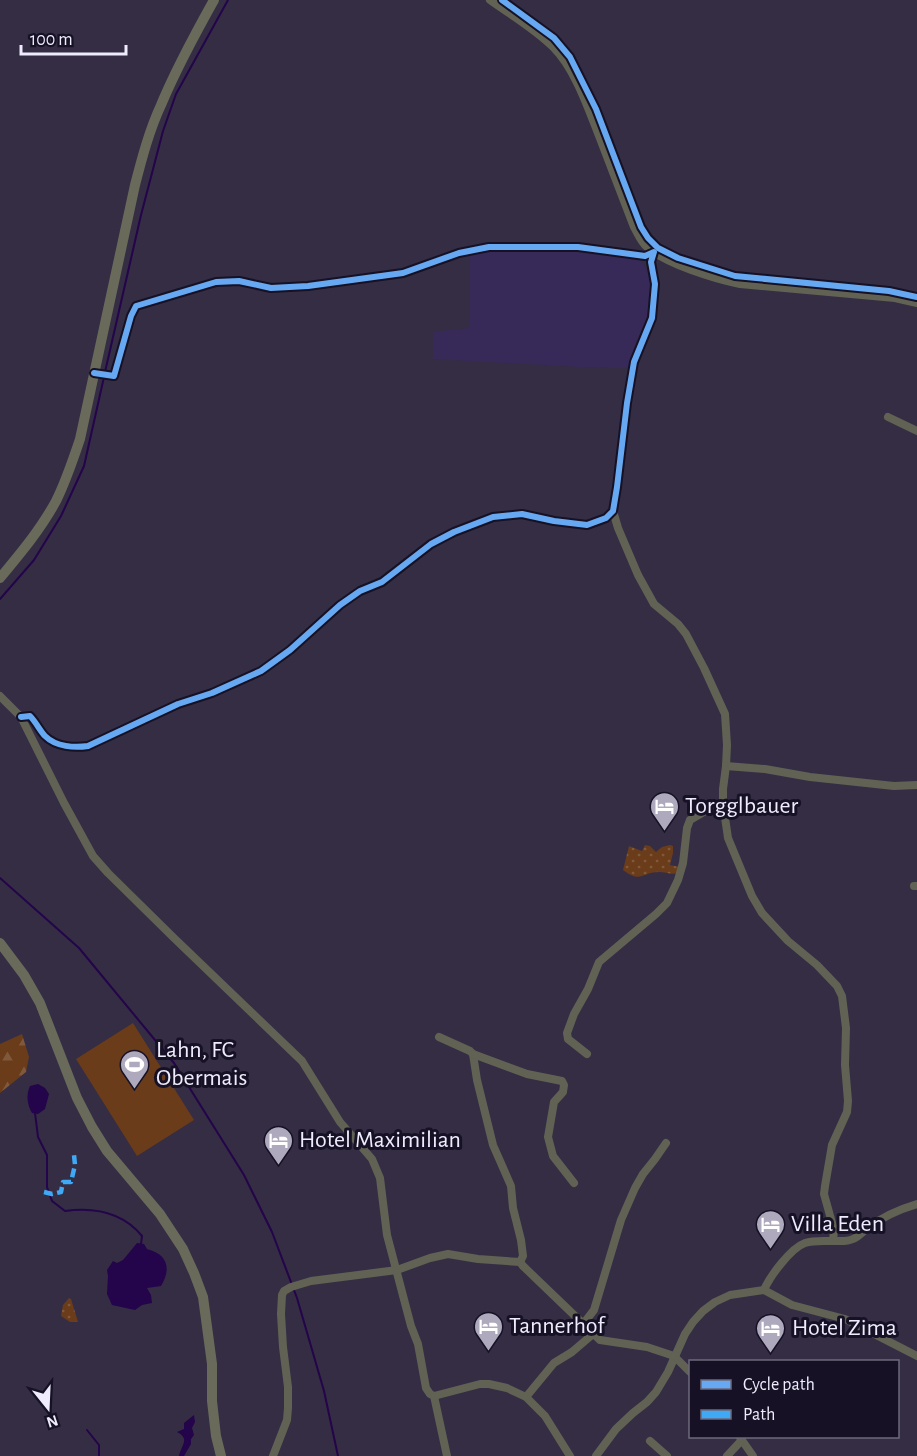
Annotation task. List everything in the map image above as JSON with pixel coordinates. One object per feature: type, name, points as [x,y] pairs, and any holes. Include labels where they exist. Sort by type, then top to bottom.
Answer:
[{"type":"main road","points":[[0,578],[40,526],[55,502],[68,474],[80,439],[96,373],[135,185],[146,146],[160,106],[176,71],[214,0]]},
{"type":"main road","points":[[0,943],[24,975],[40,1003],[77,1098],[92,1126],[107,1151],[160,1214],[183,1249],[203,1296],[212,1364],[216,1436],[221,1456]]},
{"type":"street","points":[[490,0],[538,34],[554,48],[564,61],[590,112],[634,227],[642,242],[654,252],[717,279],[740,284],[895,298],[917,303]]},
{"type":"street","points":[[96,373],[114,376],[135,306],[216,282],[238,281],[271,288],[308,286],[403,273],[459,253],[489,247],[578,247],[645,256],[654,252]]},
{"type":"street","points":[[654,252],[651,262],[655,284],[652,318],[634,362],[613,511],[618,528],[654,604],[678,624],[686,634],[725,714],[727,745],[723,804],[728,838],[752,896],[762,913],[788,941],[817,965],[837,986],[842,996],[846,1028],[845,1065],[848,1101],[847,1112],[832,1146],[825,1186],[834,1230],[833,1241]]},
{"type":"street","points":[[888,417],[917,431]]},
{"type":"street","points":[[21,717],[30,716],[45,736],[52,741],[68,747],[88,746],[178,704],[212,693],[261,671],[291,650],[340,605],[360,591],[382,582],[431,544],[454,532],[494,517],[522,514],[587,525],[606,518],[613,511]]},
{"type":"street","points":[[0,696],[21,717],[93,856],[174,938],[302,1061],[340,1122],[372,1159],[380,1178],[387,1235],[411,1326],[418,1344],[426,1388],[434,1396],[447,1456]]},
{"type":"street","points":[[726,766],[894,786],[917,785]]},
{"type":"street","points":[[587,1054],[568,1039],[567,1033],[599,962],[667,903],[683,863],[690,820],[723,804]]},
{"type":"street","points":[[439,1037],[473,1054],[527,1074],[562,1080],[563,1092],[554,1102],[548,1137],[553,1156],[574,1183]]},
{"type":"street","points":[[473,1054],[493,1145],[511,1186],[523,1256],[520,1262]]},
{"type":"street","points":[[584,1323],[594,1310],[621,1220],[635,1188],[666,1143]]},
{"type":"street","points":[[765,1290],[768,1282],[798,1246],[814,1241],[851,1240],[893,1213],[917,1204]]},
{"type":"street","points":[[273,1456],[287,1420],[288,1387],[281,1304],[284,1291],[295,1286],[332,1278],[398,1270],[448,1254],[520,1262],[600,1340],[647,1347],[674,1356],[689,1371]]},
{"type":"street","points":[[596,1456],[616,1429],[656,1392],[685,1334],[703,1311],[730,1295],[765,1290],[792,1305],[845,1319],[917,1356]]},
{"type":"street","points":[[526,1396],[554,1363],[593,1335]]},
{"type":"street","points":[[434,1396],[480,1384],[507,1388],[526,1396],[545,1416],[570,1456]]},
{"type":"street","points":[[727,1456],[740,1439],[753,1456]]},
{"type":"street","points":[[650,1442],[667,1456]]},
{"type":"shaded area","points":[[491,249],[574,249],[640,259],[651,277],[650,304],[629,368],[433,359],[433,332],[470,328],[470,253]]},
{"type":"shaded area","points":[[38,1084],[49,1094],[45,1109],[38,1114],[32,1113],[28,1096],[30,1086]]},
{"type":"shaded area","points":[[137,1243],[144,1244],[147,1249],[159,1254],[167,1268],[161,1286],[147,1288],[152,1303],[142,1305],[135,1310],[112,1305],[107,1294],[107,1270],[113,1261],[117,1263],[123,1260]]},
{"type":"shaded area","points":[[194,1415],[195,1422],[192,1428],[194,1435],[191,1444],[184,1456],[179,1456],[184,1440],[177,1432],[184,1429],[184,1423]]},
{"type":"green space","points":[[645,845],[650,846],[656,852],[662,847],[673,846],[670,865],[680,867],[678,873],[653,872],[638,877],[623,870],[629,846],[642,851]]},
{"type":"green space","name":"Lahn, FC Obermais","points":[[133,1023],[194,1120],[137,1156],[76,1059]]},
{"type":"green space","points":[[22,1034],[29,1057],[26,1072],[0,1093],[0,1044]]},
{"type":"green space","points":[[69,1298],[78,1322],[70,1322],[61,1316],[63,1305]]},
{"type":"waterway","points":[[105,372],[163,131],[176,94],[228,0]]},
{"type":"waterway","points":[[0,599],[34,560],[61,516],[84,466],[104,377]]},
{"type":"waterway","points":[[0,878],[79,948],[174,1063],[244,1175],[272,1232],[297,1298],[324,1391],[338,1456]]},
{"type":"waterway","points":[[35,1113],[38,1137],[47,1155],[47,1187],[52,1201],[65,1211],[98,1211],[117,1217],[142,1236],[141,1244]]},
{"type":"waterway","points":[[87,1430],[99,1445],[99,1456]]},
{"type":"marked path","points":[[44,1192],[52,1194],[61,1192],[63,1182],[71,1182],[75,1165],[74,1155]]},
{"type":"cycle path","points":[[502,0],[554,38],[570,57],[596,109],[641,227],[658,248],[678,258],[735,276],[889,291],[917,297]]},
{"type":"cycle path","points":[[21,717],[30,716],[49,740],[60,745],[88,746],[178,704],[212,693],[261,671],[290,650],[340,605],[360,591],[382,582],[431,544],[454,532],[493,517],[522,514],[587,525],[606,518],[613,511],[634,362],[652,318],[655,284],[651,262],[654,252],[645,256],[578,247],[489,247],[459,253],[403,273],[308,286],[271,288],[239,281],[216,282],[136,306],[114,376],[94,373]]},
{"type":"place","name":"Torgglbauer","points":[[664,832]]},
{"type":"place","name":"Lahn, FC Obermais","points":[[135,1090]]},
{"type":"place","name":"Hotel Maximilian","points":[[278,1166]]},
{"type":"place","name":"Villa Eden","points":[[770,1250]]},
{"type":"place","name":"Tannerhof","points":[[488,1352]]},
{"type":"place","name":"Hotel Zima","points":[[771,1354]]}]
